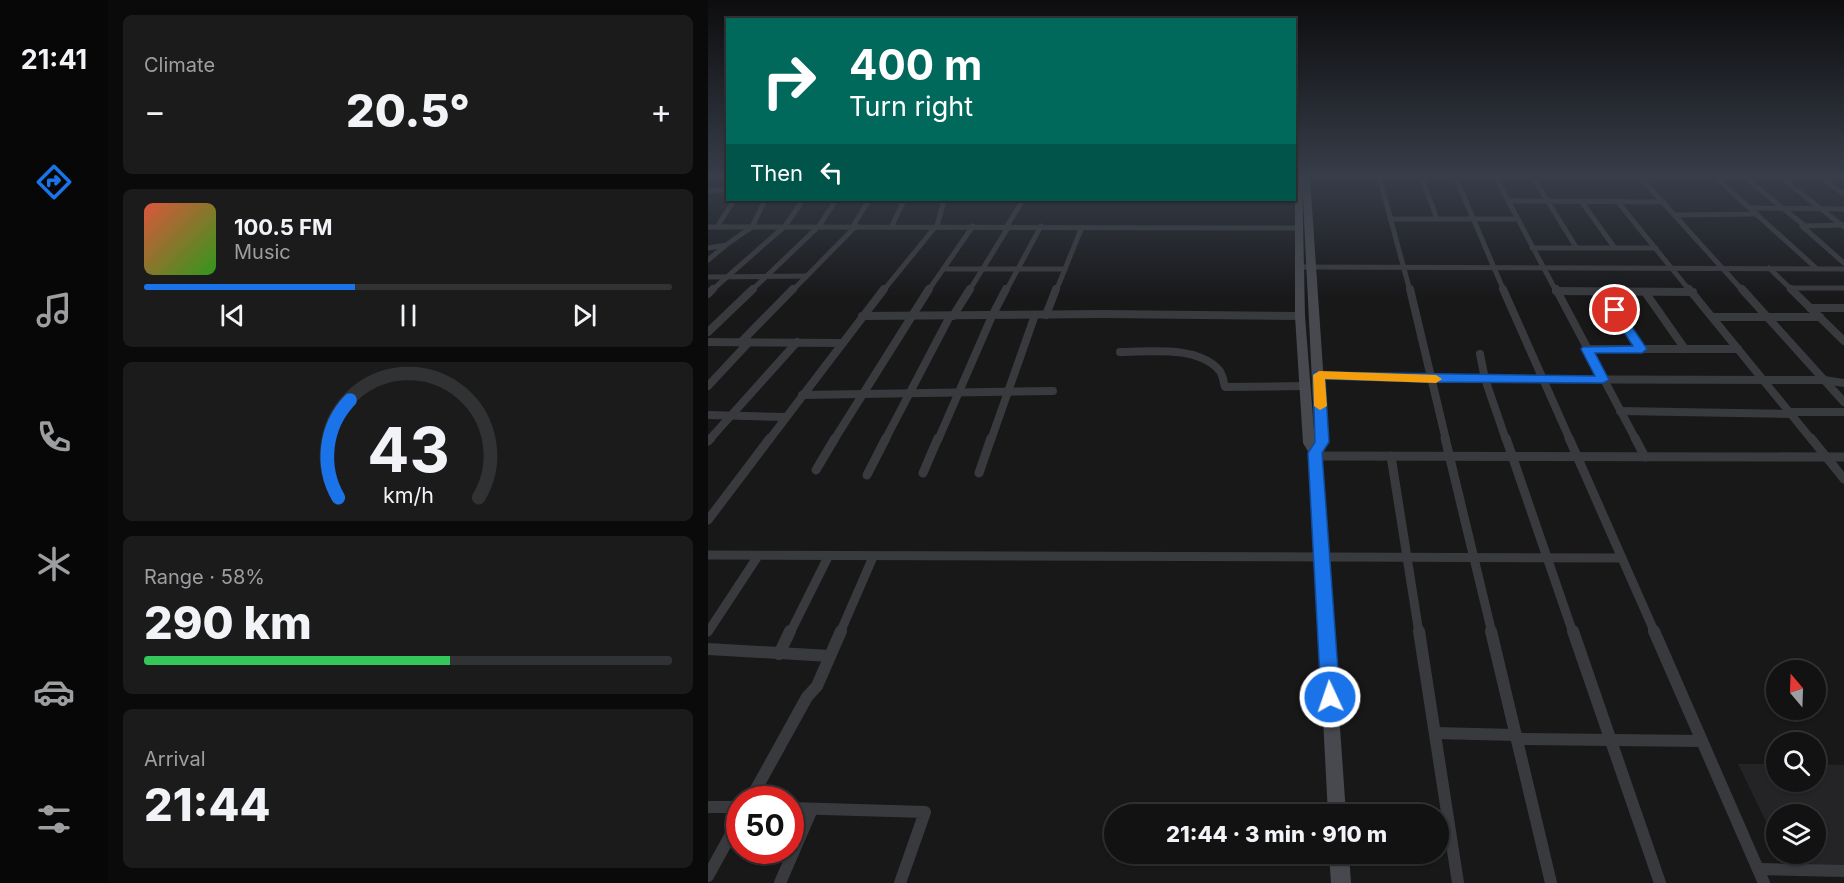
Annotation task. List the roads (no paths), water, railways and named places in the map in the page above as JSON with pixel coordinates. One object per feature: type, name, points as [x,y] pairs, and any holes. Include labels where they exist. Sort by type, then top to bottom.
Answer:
[{"type":"main road","points":[[1299,217],[1300,316],[1310,443],[1315,455],[1323,556],[1336,804]]},
{"type":"main road","points":[[1308,217],[1322,442],[1315,455]]},
{"type":"main road","points":[[1340,864],[1341,883]]},
{"type":"street","points":[[717,227],[723,217]]},
{"type":"street","points":[[708,260],[752,227],[757,217]]},
{"type":"street","points":[[708,294],[785,226],[791,217]]},
{"type":"street","points":[[708,332],[769,276],[819,226],[825,217]]},
{"type":"street","points":[[708,386],[745,342],[854,226],[859,217]]},
{"type":"street","points":[[892,226],[896,217]]},
{"type":"street","points":[[708,520],[862,316],[936,226],[939,217]]},
{"type":"street","points":[[867,475],[951,316],[1013,217]]},
{"type":"street","points":[[1557,217],[1576,247]]},
{"type":"street","points":[[1593,217],[1614,247]]},
{"type":"street","points":[[1630,217],[1844,479]]},
{"type":"street","points":[[1678,217],[1844,402]]},
{"type":"street","points":[[1761,217],[1816,268]]},
{"type":"street","points":[[1794,217],[1805,226],[1843,226]]},
{"type":"street","points":[[1551,883],[1404,268],[1390,219],[1516,219],[1645,457]]},
{"type":"street","points":[[1474,219],[1541,379],[1578,457],[1764,883]]},
{"type":"street","points":[[816,470],[910,316],[973,226]]},
{"type":"street","points":[[923,473],[992,316],[1041,226]]},
{"type":"street","points":[[1805,226],[1802,226],[1844,264]]},
{"type":"street","points":[[708,227],[1300,228]]},
{"type":"street","points":[[1046,315],[1083,227]]},
{"type":"street","points":[[708,248],[726,245]]},
{"type":"street","points":[[1532,248],[1656,248]]},
{"type":"street","points":[[1299,267],[1844,269]]},
{"type":"street","points":[[943,269],[1065,268]]},
{"type":"street","points":[[1769,268],[1844,341]]},
{"type":"street","points":[[708,277],[807,276]]},
{"type":"street","points":[[1789,288],[1844,288]]},
{"type":"street","points":[[1556,291],[1693,292]]},
{"type":"street","points":[[1602,291],[1642,349]]},
{"type":"street","points":[[1645,292],[1685,349]]},
{"type":"street","points":[[1810,308],[1844,308]]},
{"type":"street","points":[[979,473],[1035,315]]},
{"type":"street","points":[[862,316],[1300,316]]},
{"type":"street","points":[[1713,316],[1820,317]]},
{"type":"street","points":[[1835,332],[1844,332]]},
{"type":"street","points":[[708,342],[843,343]]},
{"type":"street","points":[[708,441],[797,342]]},
{"type":"street","points":[[1587,349],[1738,349]]},
{"type":"street","points":[[1120,352],[1173,353],[1203,358],[1220,370],[1225,387],[1306,386]]},
{"type":"street","points":[[1480,354],[1485,379],[1660,883]]},
{"type":"street","points":[[1319,375],[1429,379],[1824,380],[1844,383]]},
{"type":"street","points":[[802,395],[1053,391]]},
{"type":"street","points":[[1620,411],[1844,412]]},
{"type":"street","points":[[708,415],[786,417]]},
{"type":"street","points":[[1315,455],[1844,457]]},
{"type":"street","points":[[1391,456],[1458,883]]},
{"type":"street","points":[[708,555],[828,557],[1406,556],[1548,560],[1622,558]]},
{"type":"street","points":[[708,632],[758,556]]},
{"type":"street","points":[[779,654],[828,557]]},
{"type":"street","points":[[758,786],[807,697],[817,686],[873,557]]},
{"type":"street","points":[[708,649],[830,656]]},
{"type":"street","points":[[1434,733],[1702,741]]},
{"type":"street","points":[[708,807],[726,807]]},
{"type":"street","points":[[804,809],[925,812],[900,883]]},
{"type":"street","points":[[780,883],[812,809]]},
{"type":"street","points":[[708,876],[726,843]]},
{"type":"street","points":[[1758,869],[1844,871]]}]
